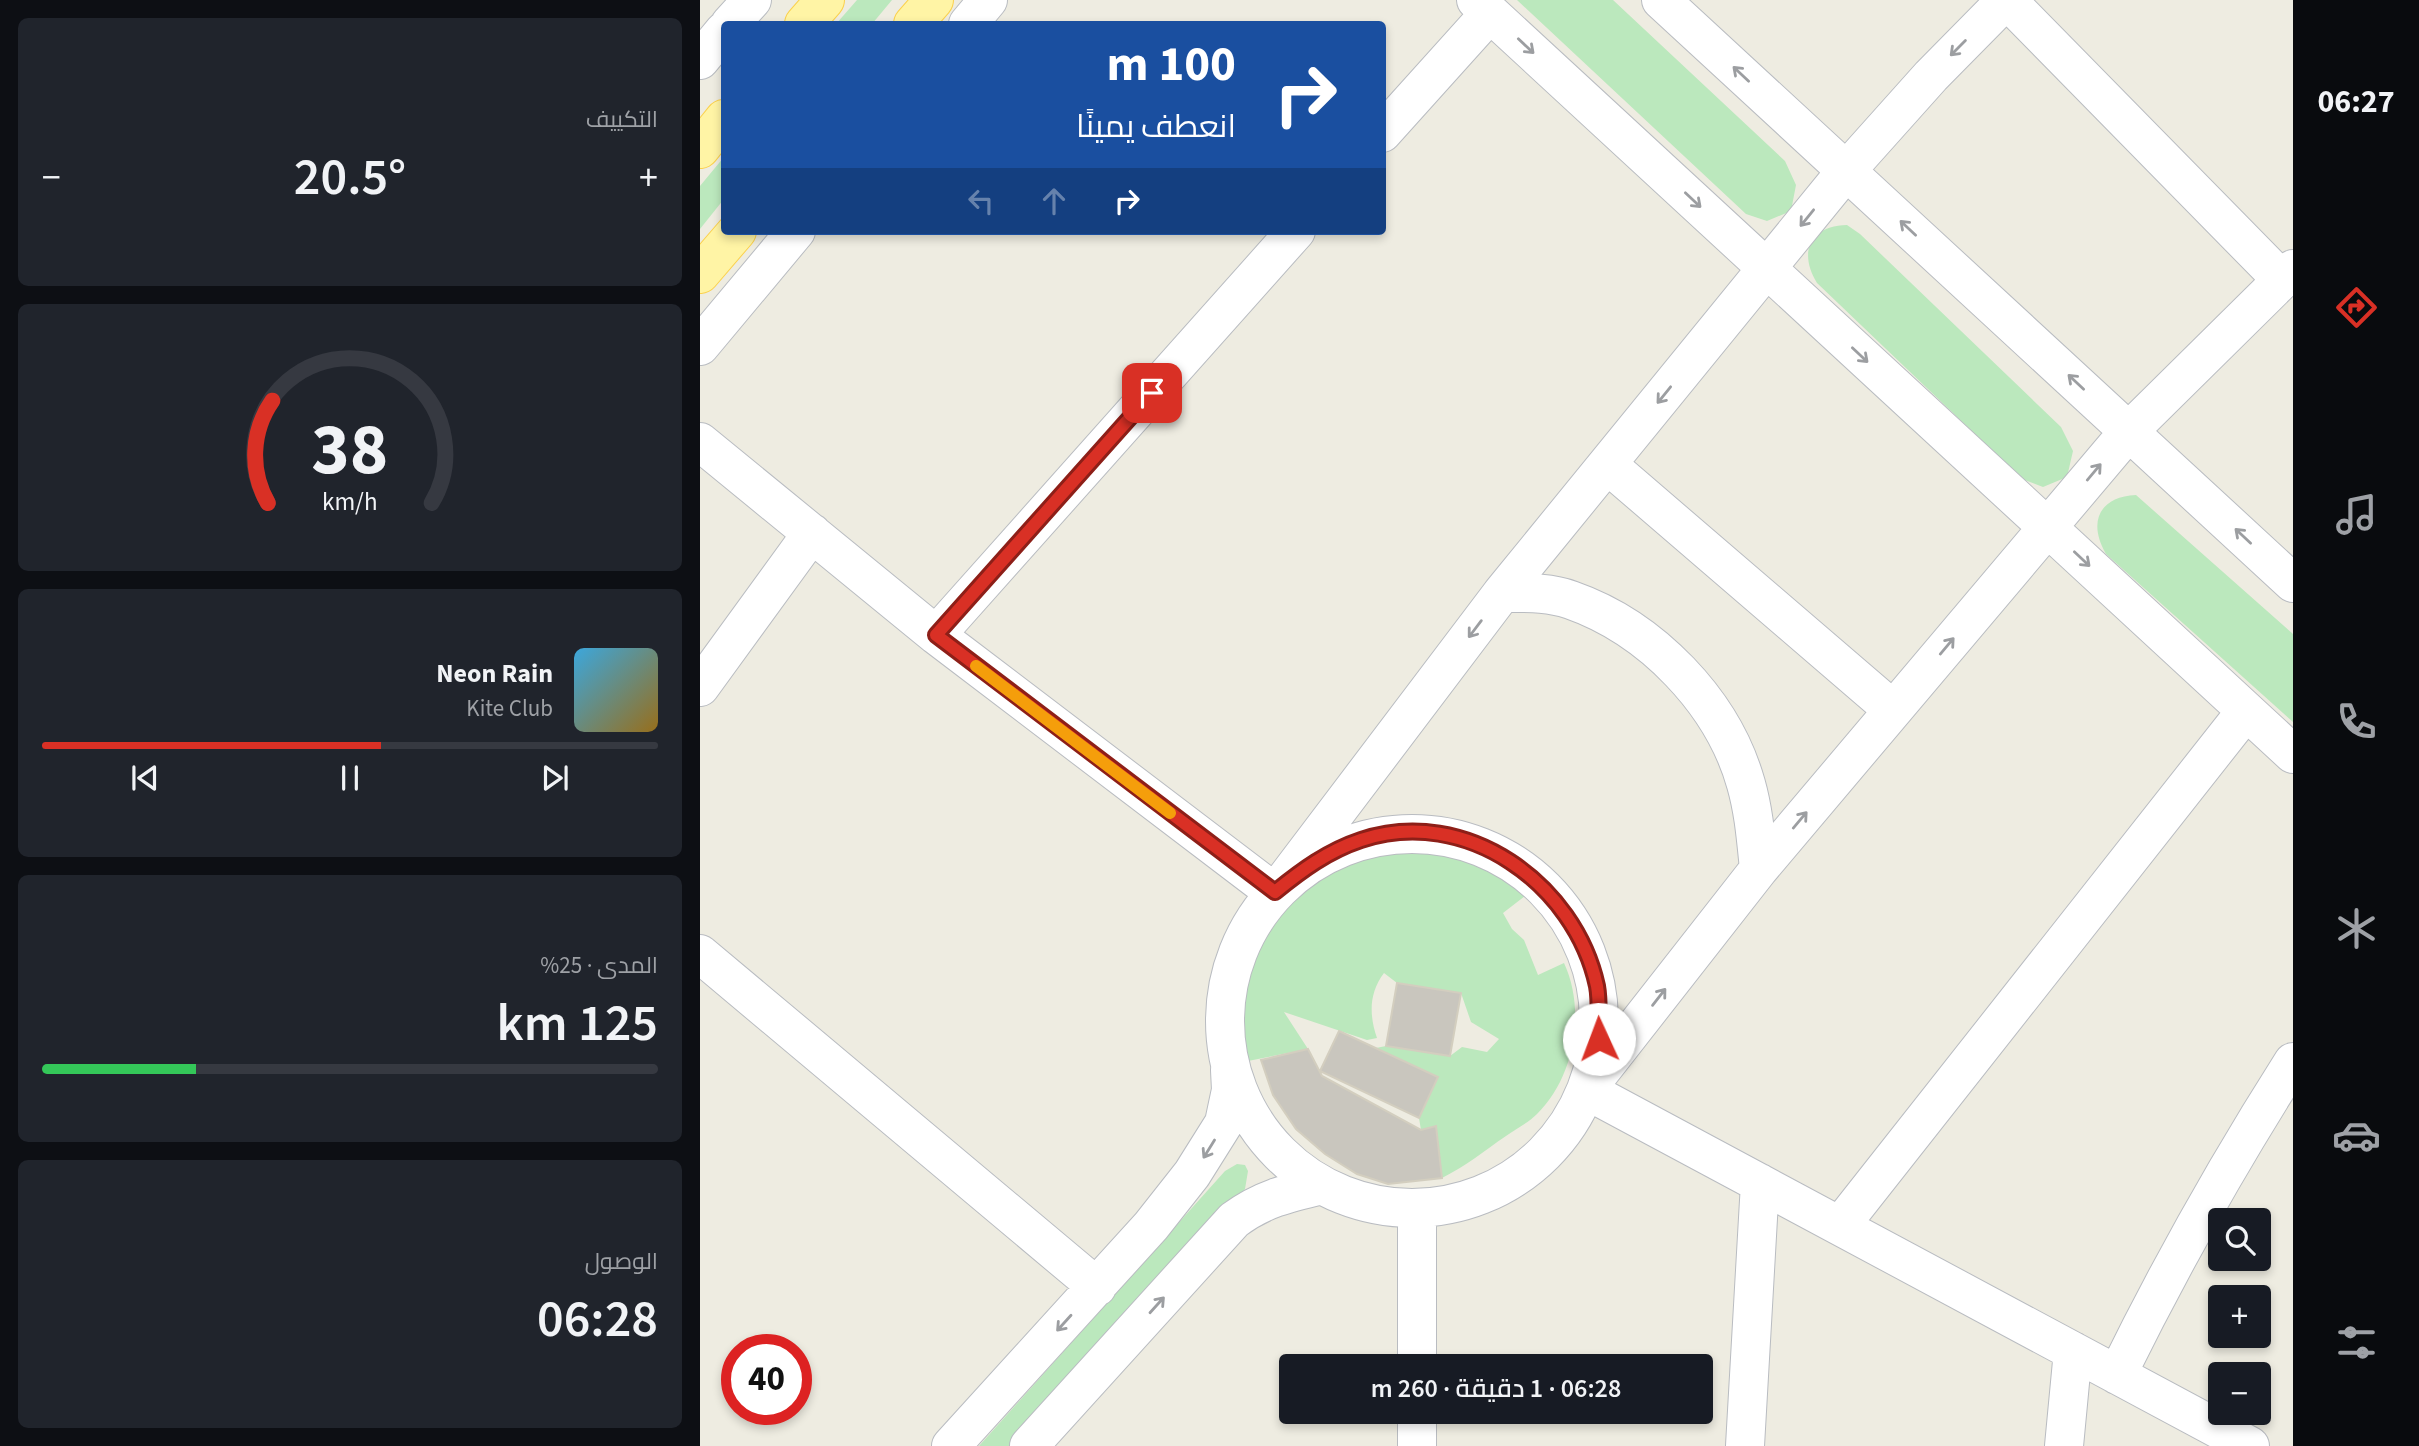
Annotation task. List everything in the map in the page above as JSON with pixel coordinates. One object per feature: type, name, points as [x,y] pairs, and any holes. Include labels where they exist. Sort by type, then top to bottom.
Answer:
[{"type":"main road","points":[[807,21],[825,0]]},
{"type":"main road","points":[[700,149],[721,124]]},
{"type":"main road","points":[[700,274],[734,235]]},
{"type":"street","points":[[733,21],[752,0]]},
{"type":"street","points":[[970,21],[988,0]]},
{"type":"street","points":[[1661,0],[2293,583]]},
{"type":"street","points":[[951,1446],[1151,1226],[1211,1148],[1224,1123],[1231,1090],[1225,1016],[1232,971],[1249,929],[1275,892],[1502,593],[1846,170],[1931,76],[2007,0],[2287,273],[2129,431],[2047,527],[1759,869],[1587,1090],[1559,1137],[1520,1174],[1471,1199],[1418,1209],[1368,1203],[1322,1185],[1289,1162],[1262,1133],[1242,1099],[1229,1061]]},
{"type":"street","points":[[1386,128],[1483,6],[2293,754]]},
{"type":"street","points":[[700,60],[721,35]]},
{"type":"street","points":[[700,346],[793,235]]},
{"type":"street","points":[[936,635],[1292,235]]},
{"type":"street","points":[[700,442],[936,635],[1275,892]]},
{"type":"street","points":[[1608,465],[1893,710]]},
{"type":"street","points":[[700,687],[812,533]]},
{"type":"street","points":[[1502,593],[1536,593],[1569,599],[1605,614],[1638,635],[1671,663],[1702,696],[1726,735],[1741,771],[1755,830],[1759,869]]},
{"type":"street","points":[[1840,1226],[2246,711]]},
{"type":"street","points":[[1275,892],[1316,859],[1363,839],[1414,832],[1465,840],[1513,861],[1552,895],[1574,927],[1581,938],[1597,987],[1599,1039],[1587,1090]]},
{"type":"street","points":[[700,954],[1097,1287]]},
{"type":"street","points":[[2117,1375],[2174,1258],[2237,1149],[2293,1062]]},
{"type":"street","points":[[1587,1090],[2250,1446]]},
{"type":"street","points":[[1745,1446],[1759,1183]]},
{"type":"street","points":[[1029,1446],[1234,1220],[1272,1196],[1322,1185]]},
{"type":"street","points":[[1417,1354],[1418,1209]]},
{"type":"street","points":[[2064,1446],[2073,1351]]},
{"type":"street","points":[[1417,1424],[1417,1446]]},
{"type":"green space","points":[[857,0],[892,0],[874,21],[839,21]]},
{"type":"green space","points":[[1517,0],[1613,0],[1785,161],[1796,185],[1791,211],[1767,221],[1746,214]]},
{"type":"green space","points":[[721,161],[721,203],[700,229],[700,186]]},
{"type":"green space","points":[[1847,225],[1860,234],[2061,427],[2073,451],[2067,477],[2043,487],[2022,479],[1817,283],[1808,261],[1811,243],[1824,230]]},
{"type":"green space","points":[[2136,495],[2293,634],[2293,722],[2106,554],[2098,532],[2100,514],[2105,506],[2113,501]]},
{"type":"green space","points":[[1406,840],[1473,852],[1503,866],[1516,876],[1528,888],[1525,896],[1503,913],[1512,929],[1524,940],[1538,975],[1564,963],[1571,981],[1574,1001],[1573,1042],[1568,1062],[1550,1099],[1530,1120],[1442,1178],[1435,1126],[1421,1130],[1419,1118],[1376,1048],[1386,1046],[1450,1056],[1462,1047],[1487,1052],[1499,1039],[1471,1022],[1461,993],[1397,983],[1384,973],[1375,988],[1372,1004],[1377,1038],[1367,1040],[1284,1012],[1308,1049],[1248,1061],[1236,1015],[1236,987],[1242,963],[1252,939],[1282,897],[1301,879],[1345,852],[1382,841]]},
{"type":"green space","points":[[1237,1164],[1245,1165],[1248,1171],[1245,1189],[1014,1446],[979,1446],[1225,1171]]},
{"type":"building","points":[[1397,983],[1461,993],[1450,1056],[1386,1046]]},
{"type":"building","points":[[1339,1031],[1438,1077],[1419,1118],[1320,1071]]},
{"type":"building","points":[[1308,1049],[1322,1076],[1421,1130],[1436,1126],[1442,1178],[1388,1184],[1357,1174],[1325,1154],[1296,1129],[1273,1095],[1261,1060]]},
{"type":"slow traffic","points":[[976,666],[1170,813]]},
{"type":"route","points":[[1152,393],[936,635],[1275,892],[1316,859],[1363,839],[1414,832],[1465,840],[1513,861],[1552,895],[1581,938],[1597,987],[1599,1039]]}]
